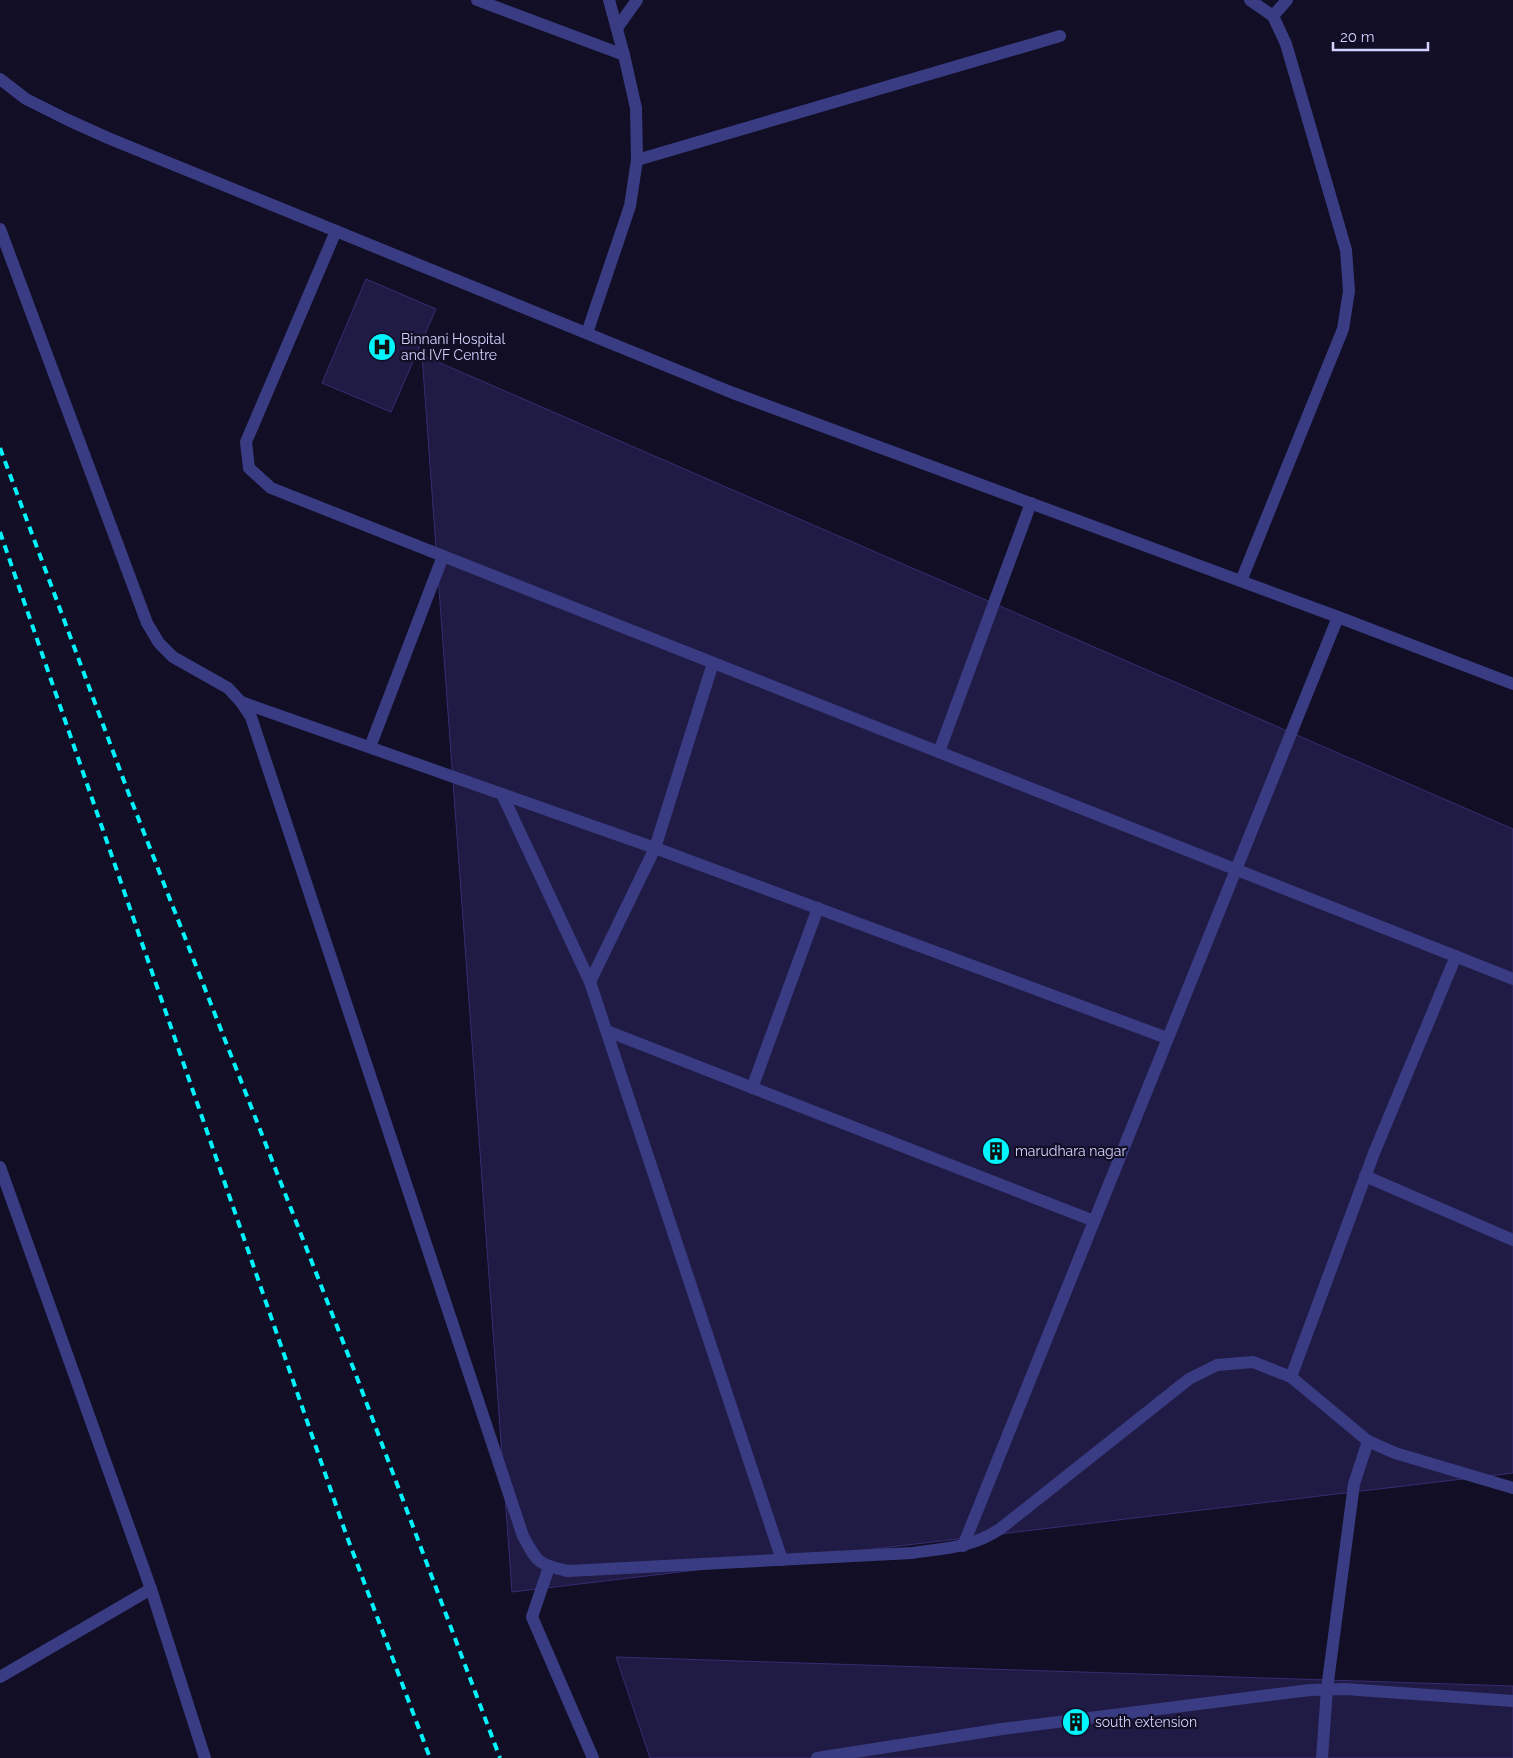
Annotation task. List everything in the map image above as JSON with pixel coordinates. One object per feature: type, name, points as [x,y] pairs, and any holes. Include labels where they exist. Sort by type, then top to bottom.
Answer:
[{"type":"street","points":[[477,0],[624,55]]},
{"type":"street","points":[[587,334],[630,206],[637,160],[636,108],[609,0]]},
{"type":"street","points":[[617,28],[637,0]]},
{"type":"street","points":[[1241,581],[1343,329],[1349,292],[1346,250],[1286,44],[1274,16],[1250,0]]},
{"type":"street","points":[[1274,16],[1286,0]]},
{"type":"street","points":[[637,160],[1060,36]]},
{"type":"street","points":[[0,79],[26,100],[68,120],[733,393],[1338,617],[1513,684]]},
{"type":"street","points":[[0,229],[147,623],[159,644],[173,657],[228,688],[241,702],[250,717],[523,1536],[534,1558],[549,1567],[568,1571],[912,1552],[963,1546],[985,1539],[1000,1530],[1189,1379],[1217,1365],[1252,1362],[1291,1377],[1368,1441],[1394,1453],[1513,1488]]},
{"type":"street","points":[[336,231],[246,442],[249,468],[271,488],[1513,978]]},
{"type":"street","points":[[939,752],[1031,503]]},
{"type":"street","points":[[370,747],[443,556]]},
{"type":"street","points":[[963,1546],[1338,617]]},
{"type":"street","points":[[590,982],[655,848],[713,663]]},
{"type":"street","points":[[241,702],[655,848],[1167,1038]]},
{"type":"street","points":[[502,794],[590,982],[782,1560]]},
{"type":"street","points":[[752,1088],[818,908]]},
{"type":"street","points":[[1291,1377],[1365,1176],[1456,956]]},
{"type":"street","points":[[607,1031],[1094,1221]]},
{"type":"street","points":[[0,1167],[151,1589],[204,1758]]},
{"type":"street","points":[[1365,1176],[1513,1240]]},
{"type":"street","points":[[1322,1758],[1327,1690],[1354,1484],[1368,1441]]},
{"type":"street","points":[[549,1567],[532,1617],[593,1758]]},
{"type":"street","points":[[0,1677],[151,1589]]},
{"type":"street","points":[[817,1758],[1002,1729],[1300,1691],[1327,1690],[1513,1701]]},
{"type":"building","points":[[366,279],[436,309],[391,412],[322,383]]},
{"type":"building","name":"marudhara nagar","points":[[422,355],[1513,829],[1513,1473],[512,1592]]},
{"type":"building","name":"south extension","points":[[616,1657],[1513,1686],[1513,1758],[650,1758]]},
{"type":"railway","points":[[0,448],[130,797],[356,1375],[500,1758]]},
{"type":"railway","points":[[0,532],[346,1534],[430,1758]]},
{"type":"place","name":"Binnani Hospital and IVF Centre","points":[[382,347]]},
{"type":"place","name":"marudhara nagar","points":[[996,1151]]},
{"type":"place","name":"south extension","points":[[1076,1722]]}]
